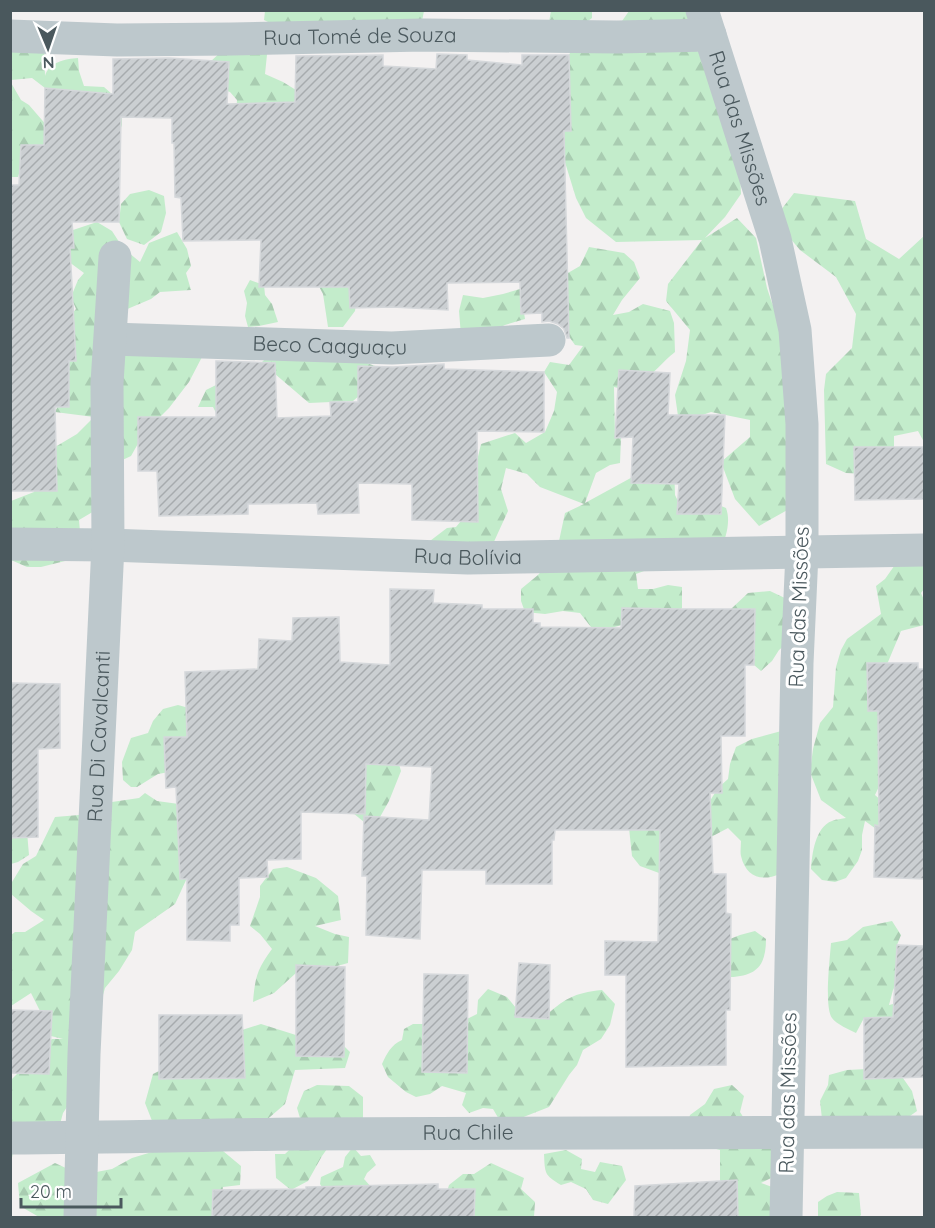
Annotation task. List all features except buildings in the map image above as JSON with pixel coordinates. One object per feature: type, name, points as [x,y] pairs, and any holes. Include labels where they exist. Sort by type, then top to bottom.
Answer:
[{"type":"street","name":"Rua Tomé de Souza","points":[[10,36],[117,40],[424,35],[617,37],[706,23]]},
{"type":"street","name":"Rua das Missões","points":[[706,23],[775,239],[795,330],[802,424],[802,553],[797,675],[786,1218]]},
{"type":"street","name":"Rua Di Cavalcanti","points":[[80,1218],[84,1054],[108,545],[108,382],[115,257]]},
{"type":"street","name":"Beco Caaguaçu","points":[[111,339],[392,348],[549,340]]},
{"type":"street","name":"Rua Bolívia","points":[[10,544],[108,545],[468,558],[924,550]]},
{"type":"street","name":"Rua Chile","points":[[10,1138],[82,1139],[296,1134],[924,1132]]},
{"type":"green space","points":[[265,11],[424,11],[422,21],[294,35],[264,20]]},
{"type":"green space","points":[[551,11],[592,11],[592,18],[584,24],[549,22]]},
{"type":"green space","points":[[629,11],[698,11],[702,21],[620,24]]},
{"type":"green space","points":[[44,38],[45,76],[54,64],[78,58],[84,86],[104,87],[113,95],[122,112],[122,125],[117,138],[49,104],[45,97],[45,88],[32,78],[11,80],[10,49]]},
{"type":"green space","points":[[651,38],[710,55],[740,172],[741,194],[725,217],[705,238],[737,218],[756,238],[767,288],[781,322],[798,504],[759,526],[735,499],[721,462],[750,437],[750,420],[711,412],[679,423],[675,395],[686,361],[690,330],[666,301],[668,284],[702,240],[616,242],[586,218],[576,198],[564,159],[560,128],[565,61],[579,39]]},
{"type":"green space","points":[[268,45],[265,74],[304,95],[296,119],[236,115],[237,100],[230,92],[213,86],[210,62],[223,50]]},
{"type":"green space","points":[[10,81],[21,100],[29,105],[48,127],[44,144],[35,153],[24,158],[18,177],[11,177]]},
{"type":"green space","points":[[149,190],[164,196],[166,213],[161,232],[144,245],[127,239],[119,222],[121,204],[130,194]]},
{"type":"green space","points":[[794,193],[855,201],[866,239],[899,259],[924,236],[924,442],[918,431],[894,436],[894,453],[869,474],[846,473],[826,464],[824,390],[826,374],[852,348],[856,314],[836,277],[800,250],[774,219]]},
{"type":"green space","points":[[97,222],[112,231],[123,248],[140,262],[149,243],[177,232],[187,249],[191,266],[186,273],[191,290],[160,292],[151,299],[125,310],[122,326],[203,355],[189,382],[169,408],[144,433],[131,456],[114,464],[106,504],[79,520],[81,543],[65,561],[41,567],[27,567],[11,560],[11,501],[34,492],[40,462],[50,450],[77,434],[94,417],[55,412],[67,387],[66,321],[76,309],[71,297],[78,280],[84,273],[65,259],[67,232]]},
{"type":"green space","points":[[589,247],[624,253],[634,262],[640,278],[613,315],[629,312],[643,304],[670,311],[674,323],[675,352],[634,387],[629,389],[614,387],[615,438],[621,438],[620,463],[610,465],[596,473],[585,503],[638,474],[674,463],[675,495],[681,507],[709,501],[726,508],[728,518],[721,550],[636,574],[638,589],[653,589],[668,585],[682,587],[682,608],[677,613],[611,628],[591,627],[580,613],[525,612],[521,601],[521,589],[538,575],[556,555],[565,513],[584,504],[540,487],[527,474],[506,468],[501,489],[508,511],[492,546],[426,544],[447,528],[456,527],[474,505],[478,484],[477,461],[481,444],[515,433],[526,443],[545,432],[554,411],[557,392],[544,372],[550,362],[569,365],[583,346],[575,345],[558,321],[561,277],[580,266]]},
{"type":"green space","points":[[362,261],[355,311],[343,327],[328,327],[323,294],[314,277]]},
{"type":"green space","points":[[250,280],[264,285],[265,295],[272,304],[278,322],[248,327],[244,291]]},
{"type":"green space","points":[[520,289],[525,319],[486,334],[461,336],[459,311],[463,295],[483,298]]},
{"type":"green space","points":[[277,348],[358,360],[381,368],[366,390],[353,401],[309,403],[262,362]]},
{"type":"green space","points":[[218,384],[226,432],[213,407],[198,407],[206,390]]},
{"type":"green space","points":[[913,553],[924,567],[924,589],[921,593],[924,600],[924,625],[901,631],[877,681],[897,731],[924,731],[924,744],[891,738],[883,742],[878,752],[882,774],[875,795],[883,802],[879,831],[865,821],[862,850],[858,861],[846,878],[835,882],[822,880],[811,869],[818,835],[826,824],[846,818],[821,800],[810,772],[820,723],[833,707],[836,667],[847,639],[881,614],[876,586],[885,579],[897,562]]},
{"type":"green space","points":[[770,591],[789,600],[791,640],[761,671],[736,656],[740,627],[731,609],[748,593]]},
{"type":"green space","points":[[258,666],[281,672],[169,772],[158,774],[137,787],[131,787],[123,780],[122,762],[131,738],[148,733],[153,721],[163,709],[178,705],[196,710],[254,689]]},
{"type":"green space","points":[[785,730],[780,874],[767,878],[755,876],[747,869],[741,856],[741,841],[728,828],[711,837],[708,804],[718,788],[728,779],[736,747],[752,739]]},
{"type":"green space","points":[[366,760],[398,761],[401,771],[380,817],[364,822],[353,813]]},
{"type":"green space","points":[[145,793],[157,801],[186,805],[187,878],[175,904],[135,932],[132,950],[105,988],[101,1002],[102,1022],[89,1039],[73,1098],[63,1113],[59,1128],[15,1144],[11,1162],[11,1080],[52,1039],[63,1039],[51,1036],[41,1024],[40,1011],[31,993],[11,1006],[11,935],[15,932],[25,932],[44,920],[11,894],[12,882],[23,864],[36,856],[55,817],[91,814],[112,802],[139,798]]},
{"type":"green space","points":[[11,826],[27,832],[29,855],[11,864]]},
{"type":"green space","points":[[629,828],[663,829],[666,861],[659,873],[640,866],[632,856]]},
{"type":"green space","points":[[287,867],[316,878],[338,896],[341,920],[315,926],[349,937],[348,963],[296,973],[274,993],[253,1002],[258,974],[272,949],[250,926],[260,897],[260,886],[273,869]]},
{"type":"green space","points":[[892,921],[901,935],[897,945],[900,976],[889,1005],[901,1002],[920,989],[924,990],[924,1027],[900,1028],[874,1025],[864,1018],[856,1033],[843,1027],[832,1018],[830,1012],[828,982],[831,943],[847,940],[863,927]]},
{"type":"green space","points":[[755,931],[766,939],[762,962],[747,974],[730,977],[730,939]]},
{"type":"green space","points":[[488,989],[507,997],[516,1008],[542,1019],[563,1002],[583,993],[602,990],[615,1004],[610,1025],[601,1039],[583,1050],[577,1065],[549,1107],[521,1118],[500,1121],[493,1109],[483,1108],[469,1113],[462,1105],[466,1093],[442,1086],[430,1094],[416,1097],[388,1077],[382,1064],[395,1044],[402,1040],[404,1029],[413,1024],[467,1019],[477,1014],[478,1000]]},
{"type":"green space","points":[[261,1024],[299,1036],[339,1041],[350,1052],[345,1068],[295,1070],[285,1104],[263,1123],[223,1151],[241,1166],[240,1185],[223,1187],[219,1215],[221,1217],[39,1217],[20,1206],[18,1183],[55,1163],[81,1175],[112,1169],[132,1158],[152,1152],[158,1136],[145,1103],[153,1074],[239,1031]]},
{"type":"green space","points":[[847,1070],[898,1071],[912,1091],[917,1111],[903,1121],[822,1119],[820,1101],[828,1085],[829,1075]]},
{"type":"green space","points":[[317,1085],[349,1086],[363,1097],[363,1118],[337,1135],[308,1181],[291,1190],[276,1178],[275,1154],[285,1154],[305,1135],[297,1108],[304,1091]]},
{"type":"green space","points":[[732,1085],[744,1096],[740,1112],[744,1118],[768,1146],[780,1155],[771,1178],[761,1183],[772,1187],[779,1217],[719,1217],[725,1191],[720,1180],[720,1150],[697,1144],[687,1125],[690,1115],[705,1104],[714,1089]]},
{"type":"green space","points":[[353,1147],[361,1156],[370,1155],[376,1165],[364,1179],[372,1188],[324,1190],[320,1184],[321,1177],[343,1167],[345,1157]]},
{"type":"green space","points":[[566,1150],[582,1159],[581,1169],[595,1172],[600,1162],[622,1166],[626,1180],[608,1204],[593,1200],[586,1189],[571,1182],[561,1185],[548,1176],[545,1170],[544,1154]]},
{"type":"green space","points":[[491,1163],[524,1178],[521,1189],[535,1202],[534,1217],[441,1218],[449,1185],[463,1174],[474,1174]]},
{"type":"green space","points":[[837,1192],[859,1193],[861,1215],[859,1217],[818,1217],[818,1202]]}]
